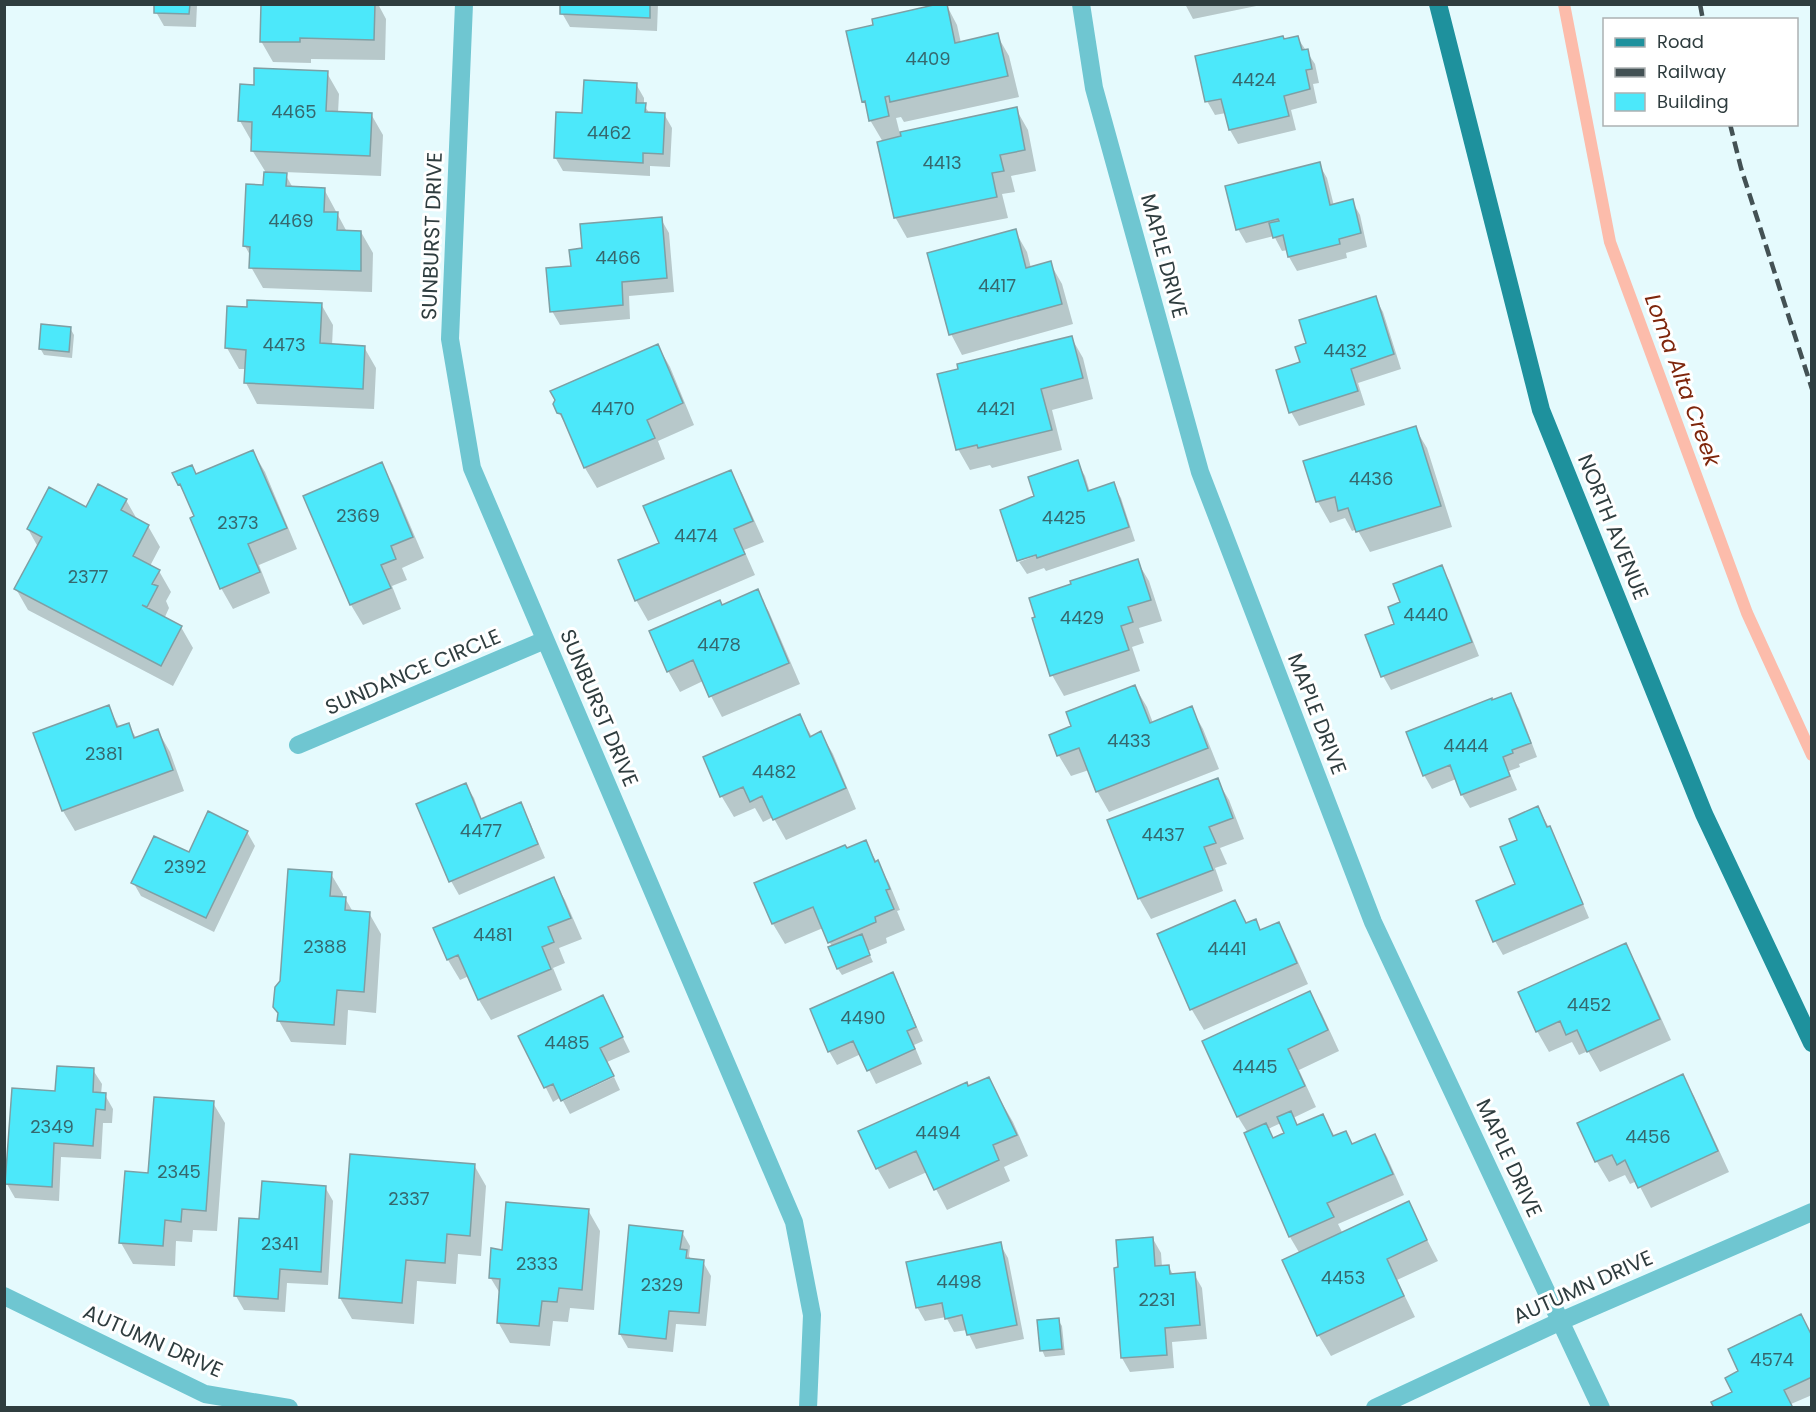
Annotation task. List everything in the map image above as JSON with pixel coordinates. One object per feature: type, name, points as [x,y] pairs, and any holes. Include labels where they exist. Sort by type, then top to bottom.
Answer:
[{"type":"main road","name":"NORTH AVENUE","points":[[1437,4],[1541,410],[1704,814],[1812,1043]]},
{"type":"street","name":"SUNBURST DRIVE","points":[[464,4],[450,339],[472,468],[794,1222],[812,1314],[808,1407]]},
{"type":"street","name":"MAPLE DRIVE","points":[[1081,4],[1094,88],[1200,472],[1373,922],[1601,1407]]},
{"type":"street","name":"SUNDANCE CIRCLE","points":[[298,746],[545,640]]},
{"type":"street","name":"AUTUMN DRIVE","points":[[1376,1407],[1561,1321],[1812,1212]]},
{"type":"street","name":"AUTUMN DRIVE","points":[[4,1296],[205,1394],[289,1407]]},
{"type":"building","points":[[154,4],[190,4],[189,14],[154,13]]},
{"type":"building","points":[[261,4],[375,4],[374,40],[300,38],[300,42],[260,42]]},
{"type":"building","points":[[560,4],[650,4],[650,18],[560,14]]},
{"type":"building","points":[[947,4],[955,43],[998,33],[1008,76],[890,102],[889,96],[885,97],[889,116],[869,121],[865,101],[862,102],[846,31],[873,25],[872,19]]},
{"type":"building","points":[[1283,36],[1284,39],[1298,36],[1302,50],[1308,49],[1312,69],[1306,70],[1310,89],[1284,96],[1289,116],[1229,130],[1221,99],[1205,102],[1195,56]]},
{"type":"building","points":[[254,68],[328,71],[326,111],[372,113],[370,156],[251,151],[252,122],[238,121],[240,84],[254,85]]},
{"type":"building","points":[[584,80],[637,83],[636,103],[646,103],[645,112],[665,113],[663,154],[643,153],[643,163],[554,158],[556,112],[582,113]]},
{"type":"building","points":[[1017,107],[1025,150],[1000,155],[1004,171],[992,173],[997,197],[894,218],[877,142],[901,136],[900,132]]},
{"type":"building","points":[[1320,162],[1330,205],[1353,199],[1361,233],[1339,239],[1340,244],[1288,257],[1283,235],[1273,238],[1269,223],[1279,221],[1278,219],[1236,230],[1225,186]]},
{"type":"building","points":[[264,172],[287,173],[286,186],[325,188],[324,212],[338,212],[337,230],[361,231],[361,271],[249,268],[250,247],[243,246],[246,184],[263,185]]},
{"type":"building","points":[[662,217],[667,278],[622,282],[623,305],[550,312],[546,268],[571,266],[569,250],[582,248],[580,224]]},
{"type":"building","points":[[1016,229],[1026,268],[1051,261],[1062,304],[949,335],[927,253]]},
{"type":"building","points":[[1376,296],[1394,354],[1351,369],[1358,391],[1289,413],[1276,370],[1300,362],[1295,347],[1306,343],[1299,320]]},
{"type":"building","points":[[247,300],[322,303],[320,343],[365,346],[363,389],[244,383],[246,350],[225,348],[227,306],[247,307]]},
{"type":"building","points":[[41,324],[71,327],[69,352],[39,349]]},
{"type":"building","points":[[1072,336],[1083,378],[1041,389],[1052,430],[978,448],[977,445],[956,450],[937,374],[958,369],[957,364]]},
{"type":"building","points":[[658,344],[683,403],[647,420],[655,438],[584,468],[561,414],[557,413],[553,404],[555,400],[550,391]]},
{"type":"building","points":[[1416,426],[1441,506],[1356,532],[1348,508],[1338,511],[1335,497],[1316,502],[1303,461]]},
{"type":"building","points":[[253,450],[287,528],[248,544],[260,572],[220,589],[190,518],[194,516],[180,484],[178,485],[172,473],[192,465],[196,474]]},
{"type":"building","points":[[1078,460],[1088,491],[1114,482],[1129,527],[1037,558],[1036,555],[1017,561],[1000,510],[1034,496],[1028,477]]},
{"type":"building","points":[[382,462],[413,537],[391,546],[396,559],[381,565],[391,588],[350,605],[303,496]]},
{"type":"building","points":[[731,470],[753,521],[734,529],[745,554],[635,601],[618,560],[659,543],[643,506]]},
{"type":"building","points":[[98,484],[127,499],[121,510],[149,525],[133,556],[160,570],[152,584],[158,586],[147,607],[142,605],[182,626],[161,666],[14,589],[42,537],[27,529],[49,487],[86,507]]},
{"type":"building","points":[[1138,559],[1151,600],[1128,607],[1133,622],[1121,626],[1129,650],[1050,676],[1032,618],[1035,617],[1029,598],[1071,584],[1070,581]]},
{"type":"building","points":[[1442,565],[1472,642],[1381,677],[1365,635],[1394,624],[1388,607],[1400,602],[1393,584]]},
{"type":"building","points":[[758,589],[789,663],[709,697],[693,660],[667,672],[649,631],[720,600],[722,605]]},
{"type":"building","points":[[1135,685],[1150,723],[1192,706],[1208,748],[1096,792],[1079,748],[1057,756],[1049,735],[1071,726],[1066,712]]},
{"type":"building","points":[[1511,693],[1531,743],[1512,750],[1513,753],[1503,757],[1510,776],[1461,795],[1450,765],[1423,776],[1406,732],[1492,698],[1492,700]]},
{"type":"building","points":[[109,705],[117,727],[129,723],[134,738],[158,729],[173,770],[62,811],[33,733]]},
{"type":"building","points":[[800,714],[810,737],[821,731],[846,788],[773,820],[762,796],[750,802],[743,787],[720,797],[703,757]]},
{"type":"building","points":[[1218,778],[1233,818],[1209,827],[1216,843],[1204,847],[1213,870],[1138,899],[1107,820]]},
{"type":"building","points":[[466,783],[481,819],[521,802],[538,844],[449,882],[416,804]]},
{"type":"building","points":[[1538,806],[1547,827],[1550,826],[1583,904],[1493,942],[1476,901],[1515,884],[1500,847],[1517,840],[1509,819]]},
{"type":"building","points":[[208,811],[248,831],[206,918],[131,883],[154,836],[189,852]]},
{"type":"building","points":[[866,840],[875,862],[878,860],[890,889],[886,890],[894,909],[875,917],[876,922],[828,943],[813,907],[772,924],[754,883],[845,845],[847,848]]},
{"type":"building","points":[[288,869],[332,872],[330,896],[346,897],[345,910],[370,912],[364,992],[337,990],[334,1025],[277,1021],[278,1013],[273,1007],[275,987],[280,981]]},
{"type":"building","points":[[554,877],[571,918],[548,927],[554,942],[542,947],[551,969],[478,1000],[458,955],[447,960],[433,928]]},
{"type":"building","points":[[1235,900],[1246,923],[1256,919],[1260,930],[1279,922],[1297,963],[1190,1010],[1157,934]]},
{"type":"building","points":[[862,934],[870,955],[837,969],[828,947]]},
{"type":"building","points":[[1626,943],[1660,1019],[1587,1052],[1577,1030],[1566,1035],[1560,1021],[1536,1032],[1518,992]]},
{"type":"building","points":[[893,972],[916,1027],[907,1031],[915,1049],[867,1071],[853,1041],[828,1052],[810,1009]]},
{"type":"building","points":[[1310,991],[1328,1030],[1288,1049],[1305,1086],[1237,1117],[1202,1041]]},
{"type":"building","points":[[603,995],[623,1037],[600,1048],[614,1076],[561,1101],[553,1084],[544,1088],[518,1036]]},
{"type":"building","points":[[57,1066],[94,1068],[93,1092],[106,1093],[105,1110],[96,1109],[93,1146],[54,1143],[52,1187],[5,1184],[12,1088],[55,1091]]},
{"type":"building","points":[[1683,1074],[1718,1151],[1638,1188],[1625,1160],[1617,1165],[1612,1155],[1595,1162],[1577,1123]]},
{"type":"building","points":[[989,1077],[1017,1135],[993,1145],[999,1160],[934,1190],[916,1151],[876,1169],[858,1131],[967,1082],[968,1086]]},
{"type":"building","points":[[154,1097],[214,1101],[206,1211],[182,1209],[181,1222],[165,1220],[163,1246],[119,1243],[125,1171],[148,1173]]},
{"type":"building","points":[[1291,1111],[1297,1125],[1323,1114],[1333,1136],[1346,1131],[1352,1144],[1375,1134],[1393,1174],[1327,1203],[1334,1217],[1289,1237],[1244,1133],[1266,1123],[1273,1138],[1284,1133],[1277,1117]]},
{"type":"building","points":[[350,1154],[475,1164],[470,1236],[447,1234],[445,1263],[406,1260],[402,1303],[339,1298]]},
{"type":"building","points":[[262,1181],[326,1186],[321,1272],[280,1269],[278,1299],[234,1296],[239,1218],[259,1219]]},
{"type":"building","points":[[1409,1201],[1427,1240],[1387,1259],[1404,1296],[1317,1336],[1282,1260]]},
{"type":"building","points":[[506,1202],[589,1209],[582,1290],[559,1288],[557,1302],[542,1301],[539,1326],[497,1323],[500,1279],[489,1278],[491,1248],[502,1250]]},
{"type":"building","points":[[629,1225],[683,1231],[680,1249],[687,1250],[686,1258],[704,1260],[699,1313],[669,1311],[666,1339],[619,1334]]},
{"type":"building","points":[[1153,1237],[1155,1266],[1169,1265],[1170,1274],[1195,1272],[1200,1325],[1165,1328],[1167,1355],[1121,1358],[1114,1268],[1118,1267],[1116,1240]]},
{"type":"building","points":[[1001,1242],[1017,1325],[967,1335],[962,1315],[945,1319],[942,1303],[916,1308],[906,1262]]},
{"type":"building","points":[[1801,1314],[1812,1336],[1812,1377],[1784,1390],[1793,1408],[1714,1408],[1711,1402],[1732,1392],[1725,1378],[1738,1371],[1728,1349]]},
{"type":"building","points":[[1059,1318],[1062,1349],[1040,1351],[1037,1320]]},
{"type":"waterway","name":"Loma Alta Creek","points":[[1564,4],[1610,242],[1747,613],[1812,755]]},
{"type":"railway","points":[[1700,4],[1703,18]]},
{"type":"railway","points":[[1730,126],[1741,168],[1812,389]]}]
